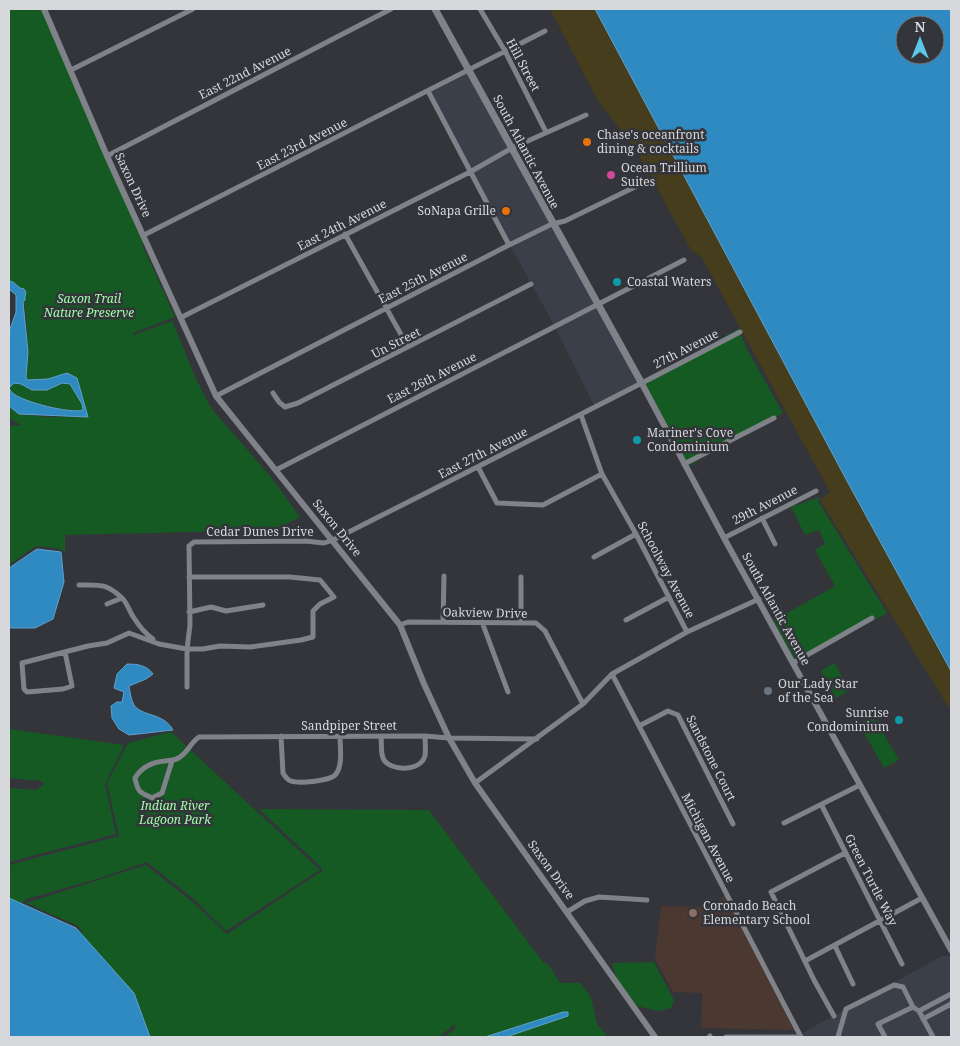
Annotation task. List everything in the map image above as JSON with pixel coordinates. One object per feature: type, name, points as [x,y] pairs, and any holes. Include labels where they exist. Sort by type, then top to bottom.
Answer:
[{"type":"main road","name":"South Atlantic Avenue","points":[[435,9],[552,224],[641,382]]},
{"type":"street","name":"Saxon Drive","points":[[44,9],[107,156],[216,396],[400,625],[449,738],[475,783],[655,1037]]},
{"type":"street","points":[[71,70],[193,9]]},
{"type":"street","name":"East 22nd Avenue","points":[[107,156],[391,9]]},
{"type":"street","name":"Hill Street","points":[[480,9],[546,132]]},
{"type":"street","name":"East 23rd Avenue","points":[[144,235],[546,31]]},
{"type":"street","points":[[428,90],[510,245]]},
{"type":"street","name":"East 24th Avenue","points":[[180,318],[470,172],[512,148],[586,115]]},
{"type":"street","name":"East 25th Avenue","points":[[216,396],[552,224],[565,221],[641,184]]},
{"type":"street","points":[[345,234],[408,347]]},
{"type":"street","name":"East 26th Avenue","points":[[276,470],[684,260]]},
{"type":"street","name":"Un Street","points":[[273,392],[278,402],[285,407],[298,403],[531,284]]},
{"type":"street","name":"27th Avenue","points":[[641,382],[740,332]]},
{"type":"street","name":"East 27th Avenue","points":[[333,540],[582,415],[641,382]]},
{"type":"street","name":"South Atlantic Avenue","points":[[641,382],[724,538],[951,950]]},
{"type":"street","name":"Schoolway Avenue","points":[[475,783],[583,704],[612,674],[687,632],[636,534],[602,474],[582,415]]},
{"type":"street","points":[[684,464],[774,418]]},
{"type":"street","points":[[478,467],[496,503],[543,505],[602,474]]},
{"type":"street","name":"29th Avenue","points":[[724,538],[816,491]]},
{"type":"street","points":[[762,518],[775,544]]},
{"type":"street","points":[[594,557],[636,534]]},
{"type":"street","name":"Cedar Dunes Drive","points":[[188,687],[187,649],[190,625],[189,546],[194,542],[324,543],[333,540]]},
{"type":"street","points":[[444,576],[444,622]]},
{"type":"street","points":[[65,652],[72,686],[63,689],[27,692],[24,688],[22,663],[65,652],[107,643],[129,632],[159,644],[203,650],[220,646],[250,647],[312,637],[313,611],[320,604],[334,597],[320,580],[290,577],[189,577]]},
{"type":"street","points":[[521,577],[521,622]]},
{"type":"street","points":[[79,585],[104,585],[114,591],[126,602],[133,618],[147,635],[159,644]]},
{"type":"street","points":[[626,620],[669,597]]},
{"type":"street","points":[[107,604],[122,598]]},
{"type":"street","points":[[687,632],[758,599]]},
{"type":"street","points":[[190,612],[211,607],[226,611],[263,605]]},
{"type":"street","points":[[793,663],[872,618]]},
{"type":"street","name":"Oakview Drive","points":[[400,625],[408,622],[536,623],[545,631],[583,704]]},
{"type":"street","points":[[482,622],[508,692]]},
{"type":"street","name":"Michigan Avenue","points":[[612,674],[801,1037]]},
{"type":"street","name":"Sandstone Court","points":[[638,726],[668,711],[678,715],[733,824]]},
{"type":"street","points":[[281,736],[283,773],[292,782],[327,780],[335,776],[340,768],[340,736]]},
{"type":"street","points":[[381,736],[382,757],[394,768],[414,767],[422,762],[425,756],[425,736]]},
{"type":"street","name":"Sandpiper Street","points":[[172,761],[162,793],[152,798],[141,794],[135,778],[140,770],[156,763],[172,761],[180,757],[194,740],[199,737],[425,736],[537,739]]},
{"type":"street","points":[[784,824],[860,785]]},
{"type":"street","name":"Green Turtle Way","points":[[822,806],[902,964]]},
{"type":"street","points":[[834,1016],[771,892],[845,853]]},
{"type":"street","points":[[568,912],[585,901],[598,897],[647,900]]},
{"type":"street","points":[[805,961],[922,898]]},
{"type":"street","points":[[835,946],[853,984]]},
{"type":"street","points":[[838,1037],[846,1009],[894,985],[902,987],[933,1037]]},
{"type":"street","points":[[885,1037],[878,1024],[951,994]]},
{"type":"street","points":[[923,1019],[951,1004]]},
{"type":"street","points":[[655,1037],[662,1037]]},
{"type":"street","points":[[726,1037],[801,1037]]},
{"type":"shaded area","points":[[469,70],[641,382],[595,407],[555,327],[428,91]]},
{"type":"shaded area","points":[[726,894],[797,1030],[701,1028],[702,993],[673,992],[655,959],[661,906],[713,907]]},
{"type":"shaded area","points":[[942,956],[951,956],[951,1037],[801,1037],[804,1032]]},
{"type":"green space","name":"Saxon Trail Nature Preserve","points":[[9,9],[44,9],[144,235],[142,244],[175,317],[133,333],[134,335],[172,321],[196,379],[211,408],[270,476],[300,517],[278,528],[281,530],[65,535],[65,553],[61,549],[36,546],[9,565],[9,426],[21,425],[9,418],[9,406],[20,414],[48,417],[87,416],[77,378],[67,373],[48,379],[28,380],[26,377],[25,309],[19,289],[14,283],[9,281]]},
{"type":"green space","points":[[738,329],[747,349],[783,413],[716,449],[689,466],[644,382]]},
{"type":"green space","points":[[13,383],[21,384],[32,390],[47,390],[62,383],[70,384],[82,404],[83,410],[58,409],[20,397],[9,388]]},
{"type":"green space","points":[[820,497],[818,501],[887,613],[796,662],[773,621],[835,586],[815,550],[825,544],[819,530],[805,535],[791,507]]},
{"type":"green space","points":[[834,663],[850,690],[836,698],[821,671]]},
{"type":"green space","points":[[873,716],[899,760],[884,768],[859,724]]},
{"type":"green space","points":[[9,729],[124,745],[105,784],[116,834],[9,862],[9,788],[37,790],[44,784],[42,781],[9,778]]},
{"type":"green space","name":"Indian River Lagoon Park","points":[[171,732],[320,870],[226,931],[196,901],[147,862],[27,899],[9,914],[9,865],[119,836],[107,783],[128,743]]},
{"type":"green space","points":[[259,809],[429,810],[543,962],[548,964],[560,983],[580,983],[591,997],[597,1024],[607,1037],[444,1037],[455,1029],[455,1024],[439,1037],[150,1037],[134,993],[76,928],[84,934],[78,926],[26,903],[146,865],[194,903],[227,934],[322,871],[322,868]]},
{"type":"green space","points":[[654,962],[674,1000],[671,1008],[658,1011],[637,1006],[615,975],[613,963]]},
{"type":"sand","points":[[550,9],[839,9],[951,216],[951,711],[820,500],[830,492],[702,258],[691,250],[636,150],[598,101]]},
{"type":"water","points":[[595,9],[951,9],[951,671],[847,481]]},
{"type":"water","points":[[9,281],[26,292],[23,302],[28,352],[27,380],[48,379],[67,373],[77,378],[88,417],[19,414],[9,406],[9,388],[9,332],[16,312],[16,295],[9,289]],"holes":[[[14,383],[21,384],[32,390],[47,390],[62,383],[70,384],[82,404],[83,410],[58,409],[19,397],[13,394],[9,388]]]},
{"type":"water","points":[[37,549],[61,552],[64,582],[53,619],[35,628],[9,628],[9,568]]},
{"type":"water","points":[[127,664],[145,667],[153,674],[129,686],[134,705],[142,711],[164,720],[173,730],[129,735],[119,729],[112,718],[111,706],[117,702],[122,702],[124,692],[114,688],[117,674]]},
{"type":"water","points":[[9,898],[76,928],[134,993],[150,1037],[9,1037]]},
{"type":"water","points":[[568,1012],[568,1016],[506,1037],[485,1037]]},
{"type":"place","name":"Chase's oceanfront dining & cocktails","points":[[587,142]]},
{"type":"place","name":"Ocean Trillium Suites","points":[[611,175]]},
{"type":"place","name":"SoNapa Grille","points":[[506,211]]},
{"type":"place","name":"Coastal Waters","points":[[617,282]]},
{"type":"place","name":"Mariner's Cove Condominium","points":[[637,440]]},
{"type":"place","name":"Our Lady Star of the Sea","points":[[768,691]]},
{"type":"place","name":"Sunrise Condominium","points":[[899,720]]},
{"type":"place","name":"Coronado Beach Elementary School","points":[[693,913]]}]
